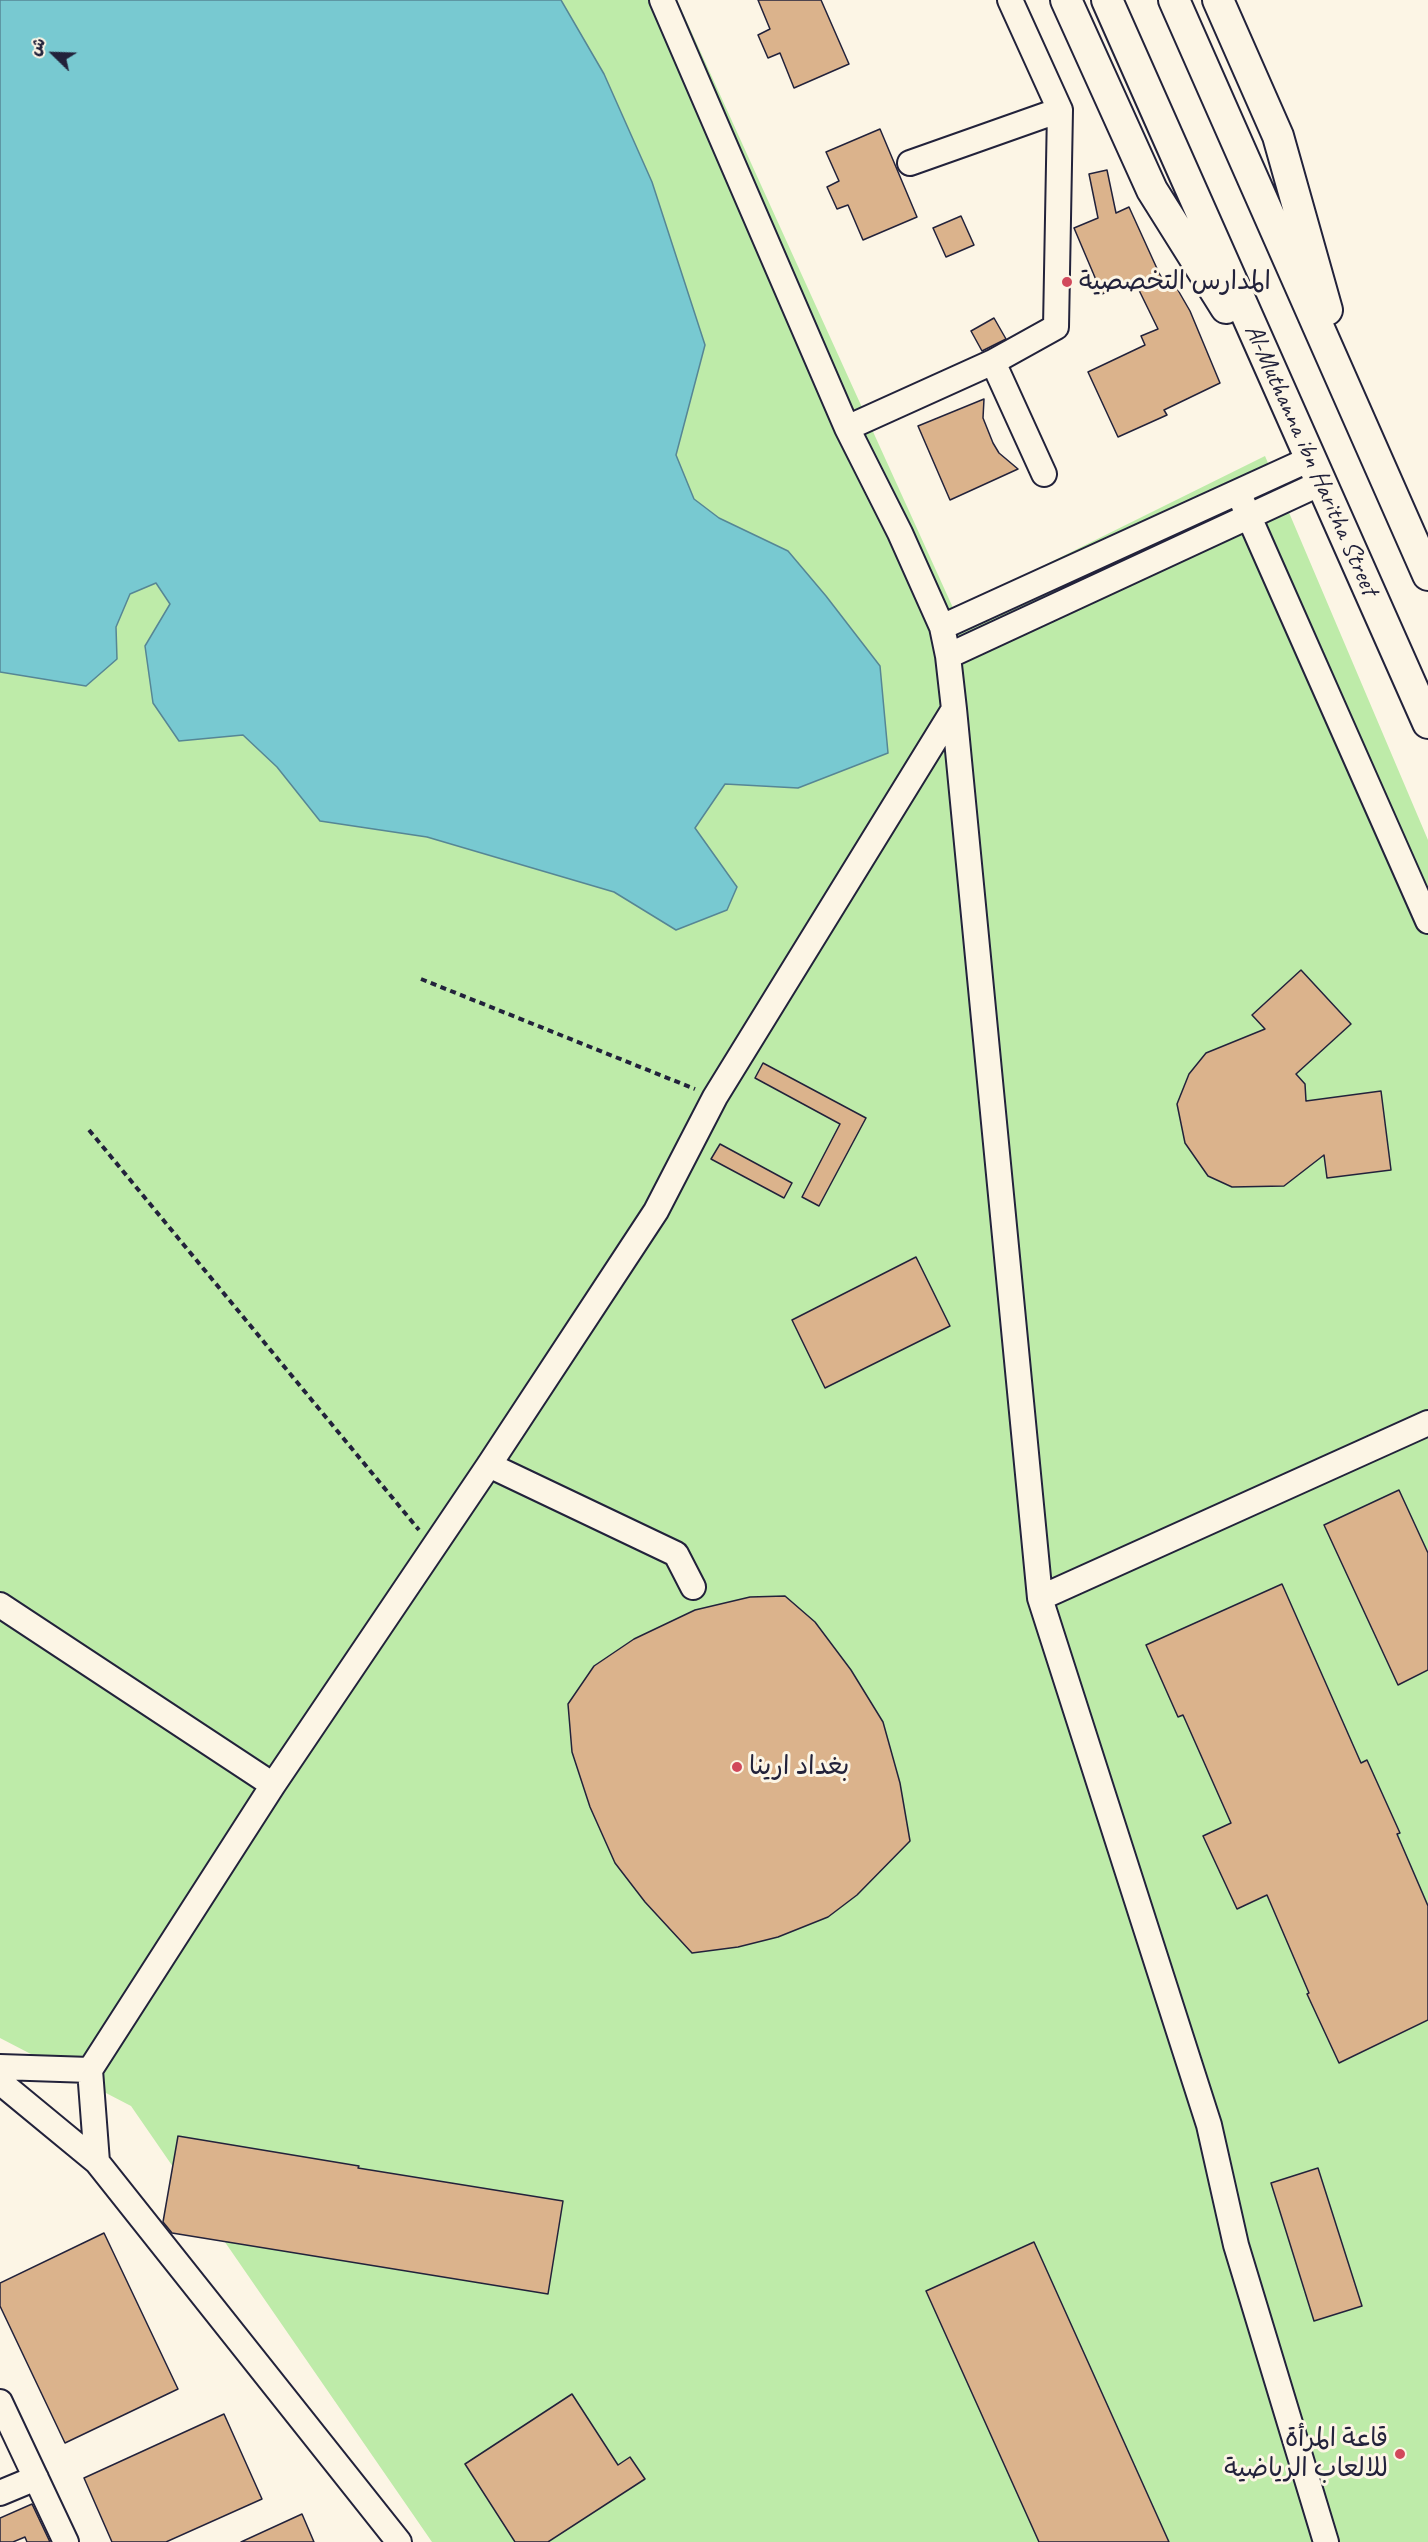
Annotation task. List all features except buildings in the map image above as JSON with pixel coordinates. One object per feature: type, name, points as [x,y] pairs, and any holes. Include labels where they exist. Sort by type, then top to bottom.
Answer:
[{"type":"main road","points":[[1066,0],[1152,190],[1283,399]]},
{"type":"main road","name":"Al-Muthanna ibn Haritha Street","points":[[1107,0],[1428,723]]},
{"type":"main road","points":[[1174,0],[1428,575]]},
{"type":"main road","points":[[1218,0],[1278,136],[1358,417]]},
{"type":"street","points":[[662,0],[847,428],[900,533],[942,627],[954,709],[1040,1598],[1209,2125],[1236,2245],[1326,2542]]},
{"type":"street","points":[[847,428],[993,362],[1056,327],[1060,110],[1010,0]]},
{"type":"street","points":[[910,163],[1060,110]]},
{"type":"street","points":[[993,362],[1044,474]]},
{"type":"street","points":[[942,627],[1238,492],[1315,471]]},
{"type":"street","points":[[948,657],[1249,516],[1315,471]]},
{"type":"street","points":[[1238,492],[1428,921]]},
{"type":"street","points":[[97,2162],[90,2070],[273,1785],[489,1465],[656,1211],[715,1097],[954,709]]},
{"type":"street","points":[[1040,1598],[1428,1423]]},
{"type":"street","points":[[489,1465],[676,1554],[693,1587]]},
{"type":"street","points":[[0,1605],[273,1785]]},
{"type":"street","points":[[0,2067],[90,2070]]},
{"type":"street","points":[[0,2082],[97,2162],[399,2542]]},
{"type":"street","points":[[0,2402],[66,2542]]},
{"type":"street","points":[[0,2493],[36,2478]]},
{"type":"path","points":[[421,980],[715,1097]]},
{"type":"path","points":[[89,1130],[433,1547]]},
{"type":"green space","points":[[0,0],[677,0],[954,610],[1265,456],[1428,840],[1428,2542],[432,2542],[131,2106],[0,2038]]},
{"type":"water","points":[[0,0],[561,0],[604,74],[652,182],[705,345],[676,455],[694,499],[719,518],[788,551],[880,666],[888,753],[798,788],[725,784],[695,828],[737,887],[727,910],[676,930],[614,892],[427,837],[320,821],[277,767],[243,735],[179,741],[153,703],[145,646],[170,604],[156,583],[130,594],[116,627],[117,659],[86,686],[0,672]]},
{"type":"place","name":"المدارس التخصصية","points":[[1067,282]]},
{"type":"place","name":"بغداد ارينا","points":[[737,1767]]},
{"type":"place","name":"قاعة المرأة للالعاب الرياضية","points":[[1400,2454]]}]
